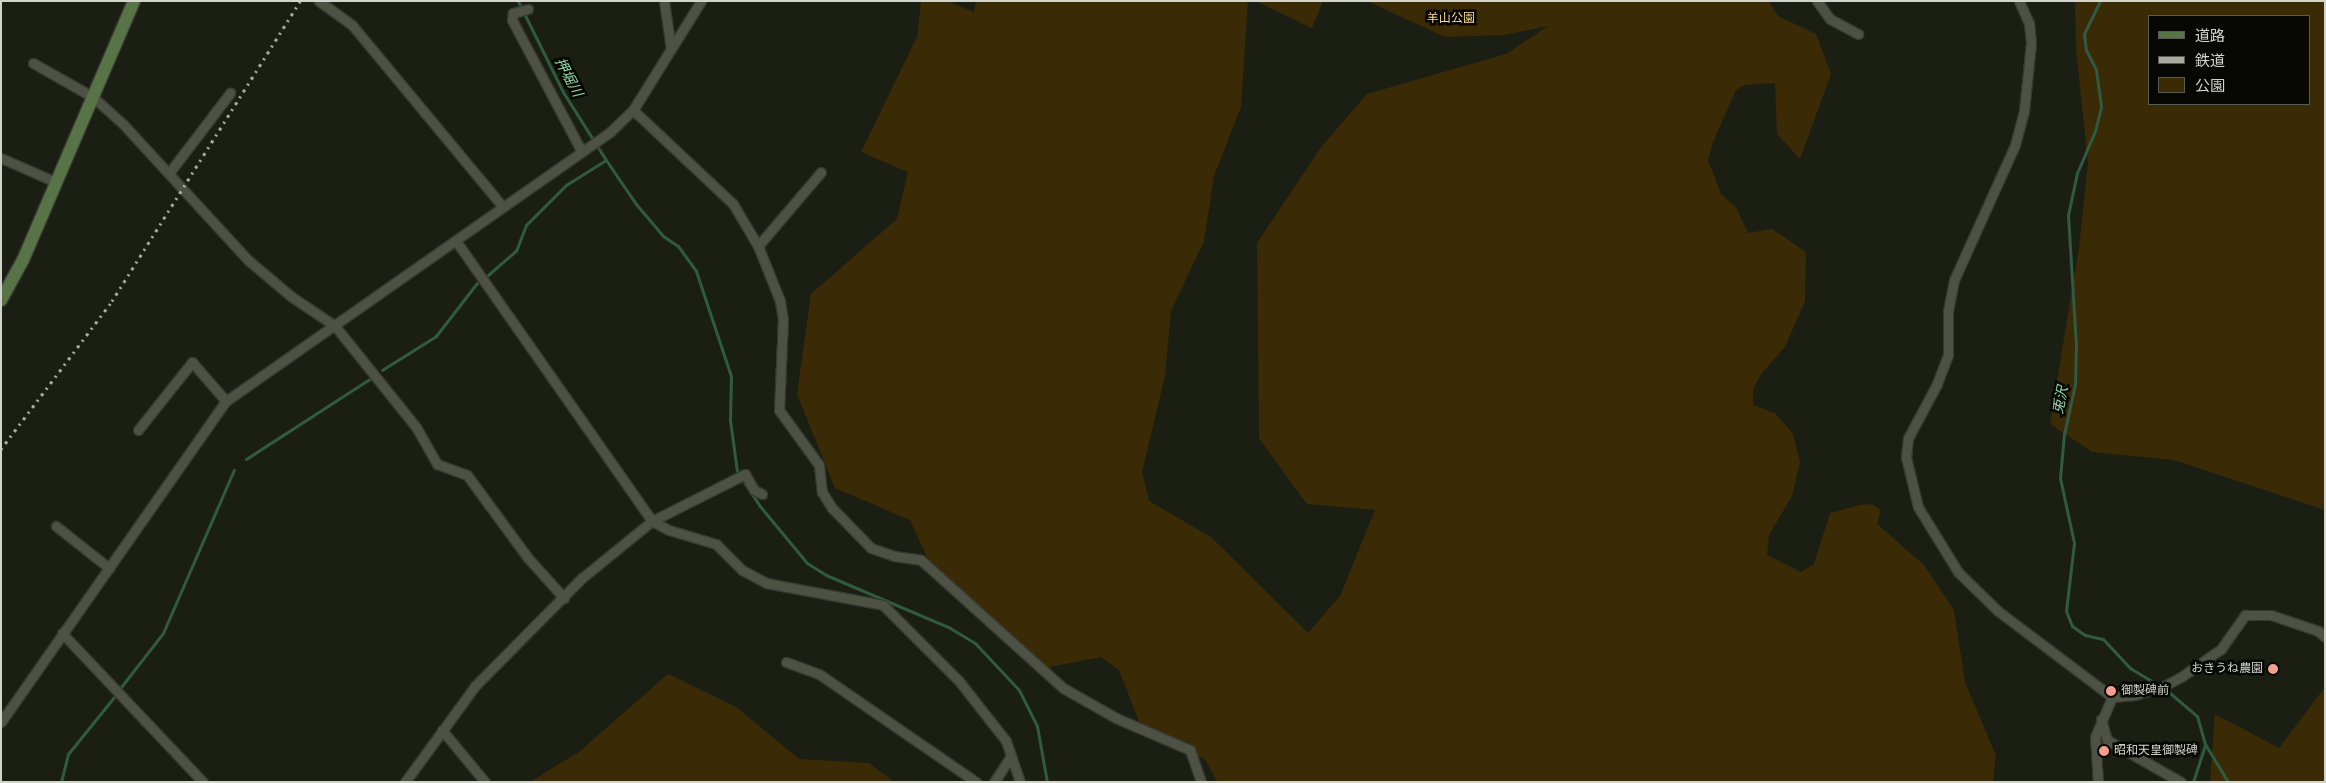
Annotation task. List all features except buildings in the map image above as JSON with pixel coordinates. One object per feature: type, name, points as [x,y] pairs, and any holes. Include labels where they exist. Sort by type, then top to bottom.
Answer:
[{"type":"street","points":[[1,300],[16,274],[134,1]]},
{"type":"street","points":[[319,1],[352,25],[503,207]]},
{"type":"street","points":[[664,1],[671,49]]},
{"type":"street","points":[[1,722],[226,401],[582,152],[633,110],[701,1]]},
{"type":"street","points":[[1817,1],[1830,19],[1858,34]]},
{"type":"street","points":[[2019,1],[2029,23],[2031,43],[2024,111],[2015,145],[1954,280],[1948,311],[1948,354],[1937,384],[1908,438],[1906,457],[1918,508],[1958,572],[1998,611],[2112,697],[2135,696],[2162,687],[2180,677],[2220,649],[2245,615],[2271,615],[2318,631],[2325,637]]},
{"type":"street","points":[[527,9],[514,13],[512,20],[582,152]]},
{"type":"street","points":[[33,63],[93,97],[169,173],[248,260],[292,297],[335,326],[416,427],[436,464],[467,475],[528,558],[564,598]]},
{"type":"street","points":[[169,173],[230,93]]},
{"type":"street","points":[[633,110],[733,204],[758,246],[780,301],[783,319],[779,410],[819,465],[822,492],[832,508],[872,548],[894,556],[921,560],[1062,688],[1116,718],[1190,750],[1202,782]]},
{"type":"street","points":[[1,158],[56,182]]},
{"type":"street","points":[[758,246],[820,172]]},
{"type":"street","points":[[456,241],[652,521],[669,530],[716,544],[742,570],[766,583],[883,605],[959,681],[1006,741],[1020,782]]},
{"type":"street","points":[[138,430],[192,362],[226,401]]},
{"type":"street","points":[[405,782],[475,686],[582,578],[652,521],[745,474],[754,490],[762,494]]},
{"type":"street","points":[[56,526],[109,568]]},
{"type":"street","points":[[62,633],[203,782]]},
{"type":"street","points":[[786,662],[819,674],[976,782]]},
{"type":"street","points":[[2098,782],[2095,737],[2100,719],[2112,697]]},
{"type":"street","points":[[2100,719],[2107,740],[2181,782]]},
{"type":"street","points":[[442,730],[485,782]]},
{"type":"street","points":[[994,782],[1011,756]]},
{"type":"green space","name":"羊山公園","points":[[921,1],[948,1],[974,12],[976,1],[1248,1],[1241,107],[1214,176],[1204,241],[1171,311],[1165,376],[1142,472],[1149,501],[1211,537],[1308,633],[1340,596],[1375,510],[1307,504],[1259,438],[1257,243],[1322,146],[1367,94],[1506,54],[1548,26],[1504,35],[1445,37],[1367,1],[1769,1],[1778,16],[1816,34],[1831,74],[1800,159],[1777,134],[1775,83],[1745,85],[1736,90],[1713,142],[1708,160],[1721,194],[1736,207],[1748,233],[1772,229],[1806,252],[1805,301],[1785,347],[1762,373],[1753,389],[1753,405],[1776,414],[1793,434],[1800,462],[1792,496],[1769,535],[1767,555],[1801,572],[1814,564],[1830,513],[1860,505],[1872,504],[1881,510],[1877,524],[1924,565],[1954,610],[1965,682],[1996,756],[1993,782],[1217,782],[1205,759],[1144,734],[1119,670],[1101,657],[1040,669],[929,561],[910,520],[835,488],[797,394],[811,294],[897,219],[908,172],[861,152],[917,37]]},
{"type":"green space","points":[[1255,1],[1323,1],[1312,28]]},
{"type":"green space","points":[[2075,1],[2325,1],[2325,510],[2174,460],[2092,452],[2050,424],[2079,247],[2088,164],[2076,48]]},
{"type":"green space","points":[[668,674],[736,707],[799,759],[869,763],[894,782],[530,782],[579,752]]},
{"type":"green space","points":[[2325,687],[2325,782],[2210,782],[2215,714],[2279,748]]},
{"type":"waterway","name":"押堀川","points":[[518,1],[563,92],[606,160],[636,204],[663,236],[678,246],[696,271],[731,376],[730,420],[737,472],[759,505],[807,563],[826,575],[950,628],[975,643],[1019,690],[1037,726],[1047,782]]},
{"type":"waterway","name":"兎沢","points":[[2100,1],[2084,34],[2086,50],[2096,70],[2101,107],[2095,131],[2077,173],[2068,215],[2076,344],[2075,384],[2064,434],[2060,478],[2074,543],[2066,611],[2072,626],[2085,635],[2103,639],[2130,668],[2158,685]]},
{"type":"waterway","points":[[488,275],[516,251],[526,225],[566,185],[606,160]]},
{"type":"waterway","points":[[382,370],[436,336],[477,283]]},
{"type":"waterway","points":[[246,459],[371,378]]},
{"type":"waterway","points":[[121,687],[163,633],[234,470]]},
{"type":"waterway","name":"兎沢","points":[[2164,688],[2197,716],[2205,744],[2228,782]]},
{"type":"waterway","points":[[61,782],[68,754],[114,697]]},
{"type":"waterway","points":[[2193,782],[2205,744]]},
{"type":"railway","points":[[1,449],[112,301],[300,1]]},
{"type":"place","name":"おきうね農園","points":[[2273,669]]},
{"type":"place","name":"御製碑前","points":[[2111,691]]},
{"type":"place","name":"昭和天皇御製碑","points":[[2104,751]]}]
